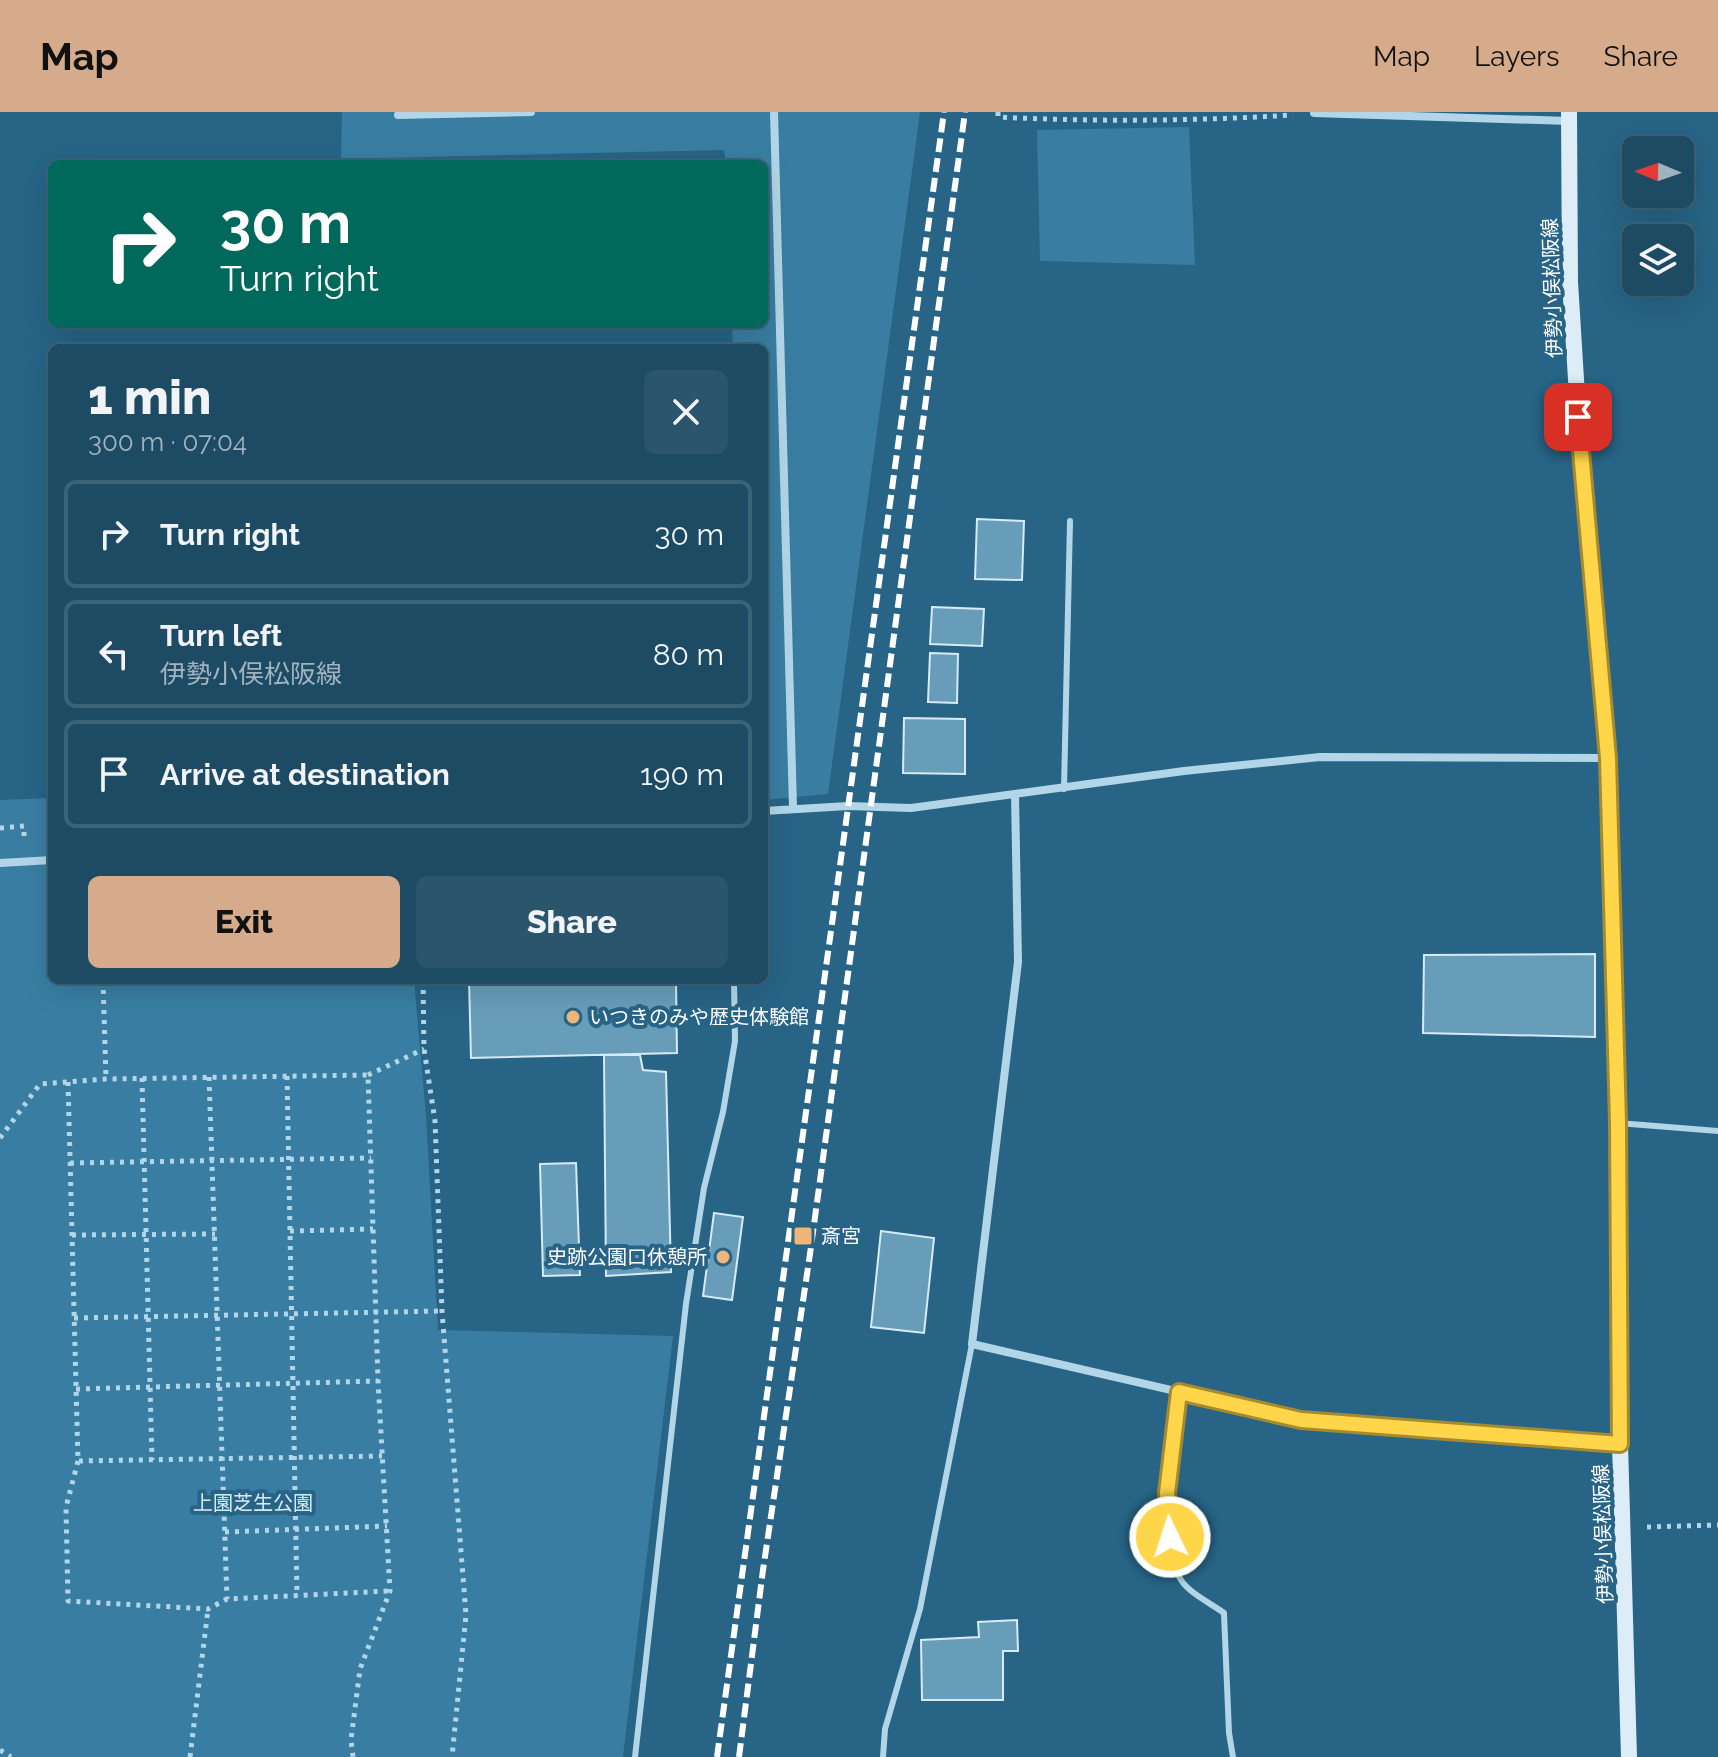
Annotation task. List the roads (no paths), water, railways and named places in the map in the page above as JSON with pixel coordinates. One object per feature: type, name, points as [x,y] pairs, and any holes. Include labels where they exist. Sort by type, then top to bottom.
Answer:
[{"type":"main road","name":"伊勢小俣松阪線","points":[[1569,117],[1570,282],[1580,444],[1608,758],[1618,1123],[1620,1444],[1629,1757]]},
{"type":"street","points":[[398,115],[531,112]]},
{"type":"street","points":[[774,112],[793,808]]},
{"type":"street","points":[[1314,113],[1569,117]]},
{"type":"street","points":[[768,811],[848,806],[911,808],[1184,771],[1320,757],[1608,758]]},
{"type":"street","points":[[1015,795],[1018,962],[972,1344],[1301,1420],[1620,1444]]},
{"type":"street","points":[[0,863],[48,860]]},
{"type":"lane","points":[[1064,789],[1070,521]]},
{"type":"lane","points":[[635,1757],[686,1304],[704,1188],[723,1112],[735,1041],[734,984]]},
{"type":"lane","points":[[1618,1123],[1718,1131]]},
{"type":"lane","points":[[883,1757],[885,1729],[920,1609],[972,1344]]},
{"type":"lane","points":[[1179,1392],[1167,1493],[1171,1558],[1182,1582],[1224,1613],[1229,1733],[1233,1757]]},
{"type":"railway","points":[[717,1757],[944,112]]},
{"type":"railway","points":[[739,1757],[965,112]]},
{"type":"place","name":"いつきのみや歴史体験館","points":[[573,1017]]},
{"type":"place","name":"斎宮","points":[[803,1236]]},
{"type":"place","name":"史跡公園口休憩所","points":[[723,1257]]},
{"type":"park label","name":"上園芝生公園","points":[[253,1503]]}]
